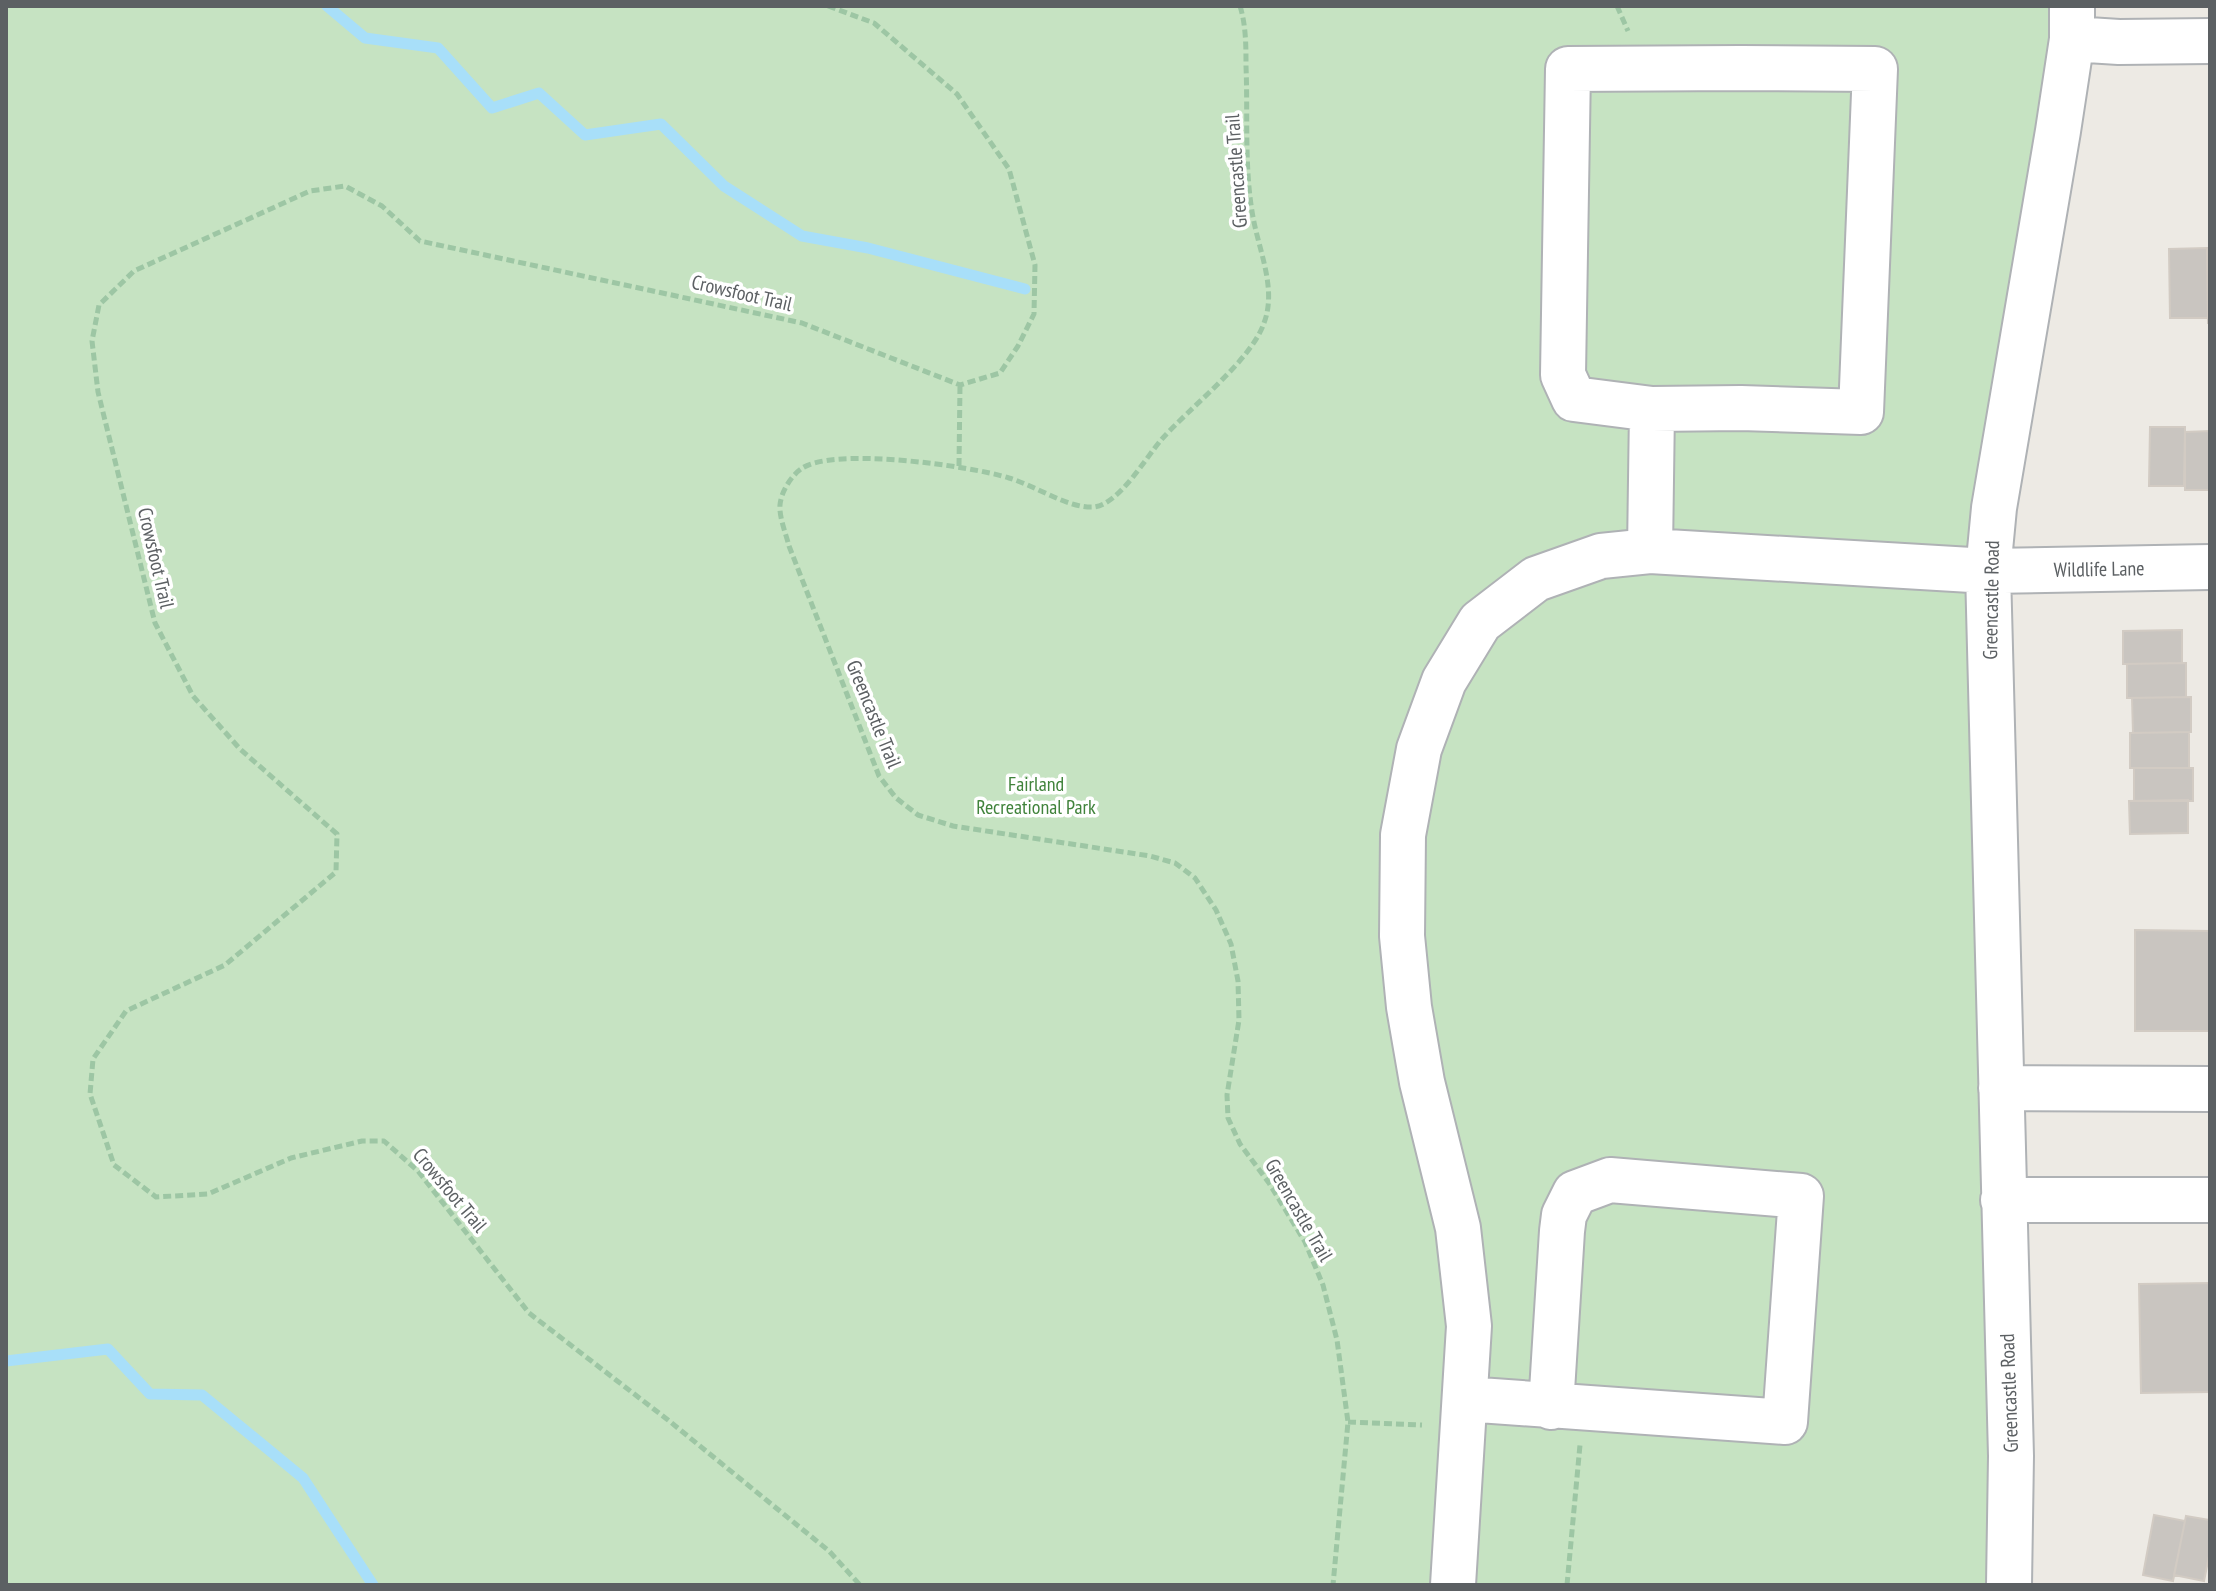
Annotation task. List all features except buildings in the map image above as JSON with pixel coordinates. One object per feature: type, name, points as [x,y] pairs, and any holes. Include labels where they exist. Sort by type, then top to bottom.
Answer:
[{"type":"street","points":[[2072,22],[2119,42],[2210,41]]},
{"type":"street","name":"Greencastle Road","points":[[2009,1585],[2011,1456],[1988,571],[1994,508],[2072,22]]},
{"type":"street","points":[[1568,69],[1875,69],[1861,412],[1652,409],[1574,399],[1563,375],[1568,69]]},
{"type":"street","points":[[1650,551],[1652,409]]},
{"type":"street","name":"Wildlife Lane","points":[[1453,1585],[1469,1326],[1458,1228],[1422,1082],[1409,1007],[1402,936],[1403,835],[1419,749],[1444,681],[1480,622],[1536,579],[1601,556],[1650,551],[1988,571],[2210,567]]},
{"type":"street","points":[[2001,1088],[2210,1089]]},
{"type":"street","points":[[1465,1399],[1566,1421],[1785,1422],[1801,1196],[1610,1180],[1575,1193],[1564,1215],[1562,1231],[1566,1421]]},
{"type":"street","points":[[2003,1200],[2210,1200]]},
{"type":"path","points":[[828,6],[874,23],[957,94],[1009,169],[1035,265],[1034,314],[1000,373],[960,385],[959,466]]},
{"type":"path","name":"Greencastle Trail","points":[[1240,6],[1246,51],[1252,215],[1269,299],[1265,322],[1254,345],[1163,438],[1115,498],[1096,507],[1079,506],[1009,478],[959,466],[858,458],[827,460],[802,468],[786,487],[780,506],[789,546],[879,776],[896,798],[918,815],[953,826],[1150,856],[1175,863],[1195,878],[1216,910],[1231,944],[1238,981],[1239,1020],[1228,1083],[1228,1118],[1240,1144],[1269,1183],[1305,1242],[1323,1285],[1337,1340],[1348,1422],[1333,1585]]},
{"type":"path","name":"Crowsfoot Trail","points":[[860,1585],[817,1541],[529,1313],[418,1171],[384,1141],[362,1141],[291,1158],[208,1194],[156,1197],[114,1165],[90,1094],[93,1059],[126,1011],[225,965],[336,872],[337,834],[240,749],[193,696],[155,623],[98,392],[92,341],[99,305],[134,271],[310,191],[345,186],[382,206],[420,241],[802,323],[960,385]]},
{"type":"path","points":[[1566,1421],[1567,1585]]},
{"type":"path","points":[[1348,1422],[1431,1426]]},
{"type":"green space","name":"Fairland Recreational Park","points":[[6,6],[2065,6],[1978,527],[1996,1585],[6,1585]]},
{"type":"waterway","points":[[327,6],[365,38],[438,48],[492,108],[539,93],[585,135],[661,124],[724,186],[802,236],[868,248],[1025,289]]},
{"type":"waterway","points":[[6,1361],[108,1349],[150,1394],[202,1395],[303,1478],[373,1585]]}]
